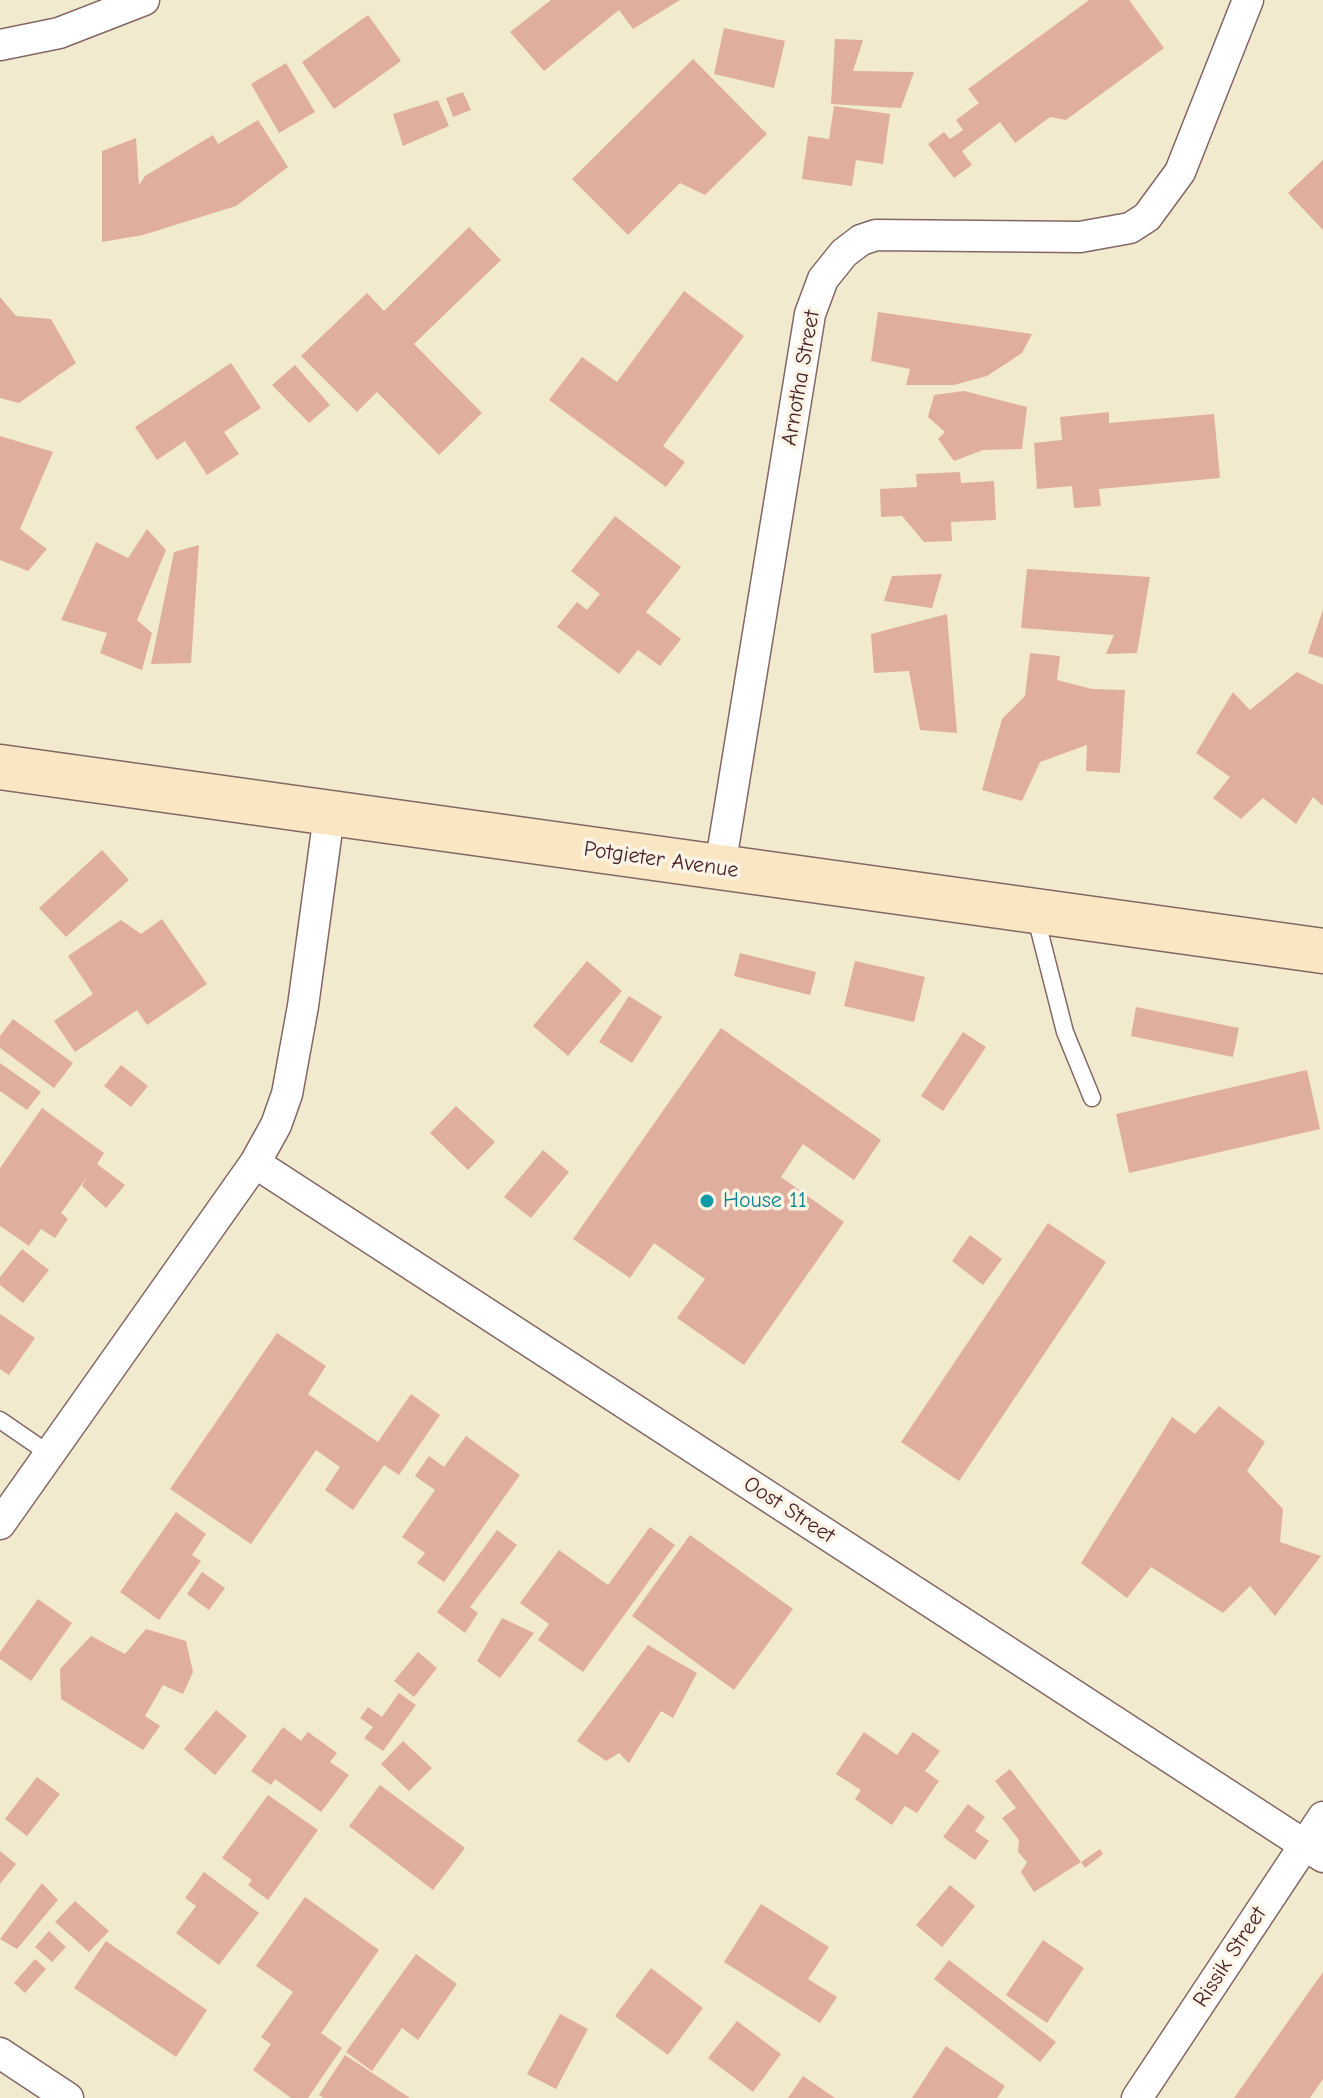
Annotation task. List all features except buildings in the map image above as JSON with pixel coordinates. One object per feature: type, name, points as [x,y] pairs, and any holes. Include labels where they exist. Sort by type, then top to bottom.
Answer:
[{"type":"street","points":[[0,45],[59,33],[144,0]]},
{"type":"street","name":"Arnotha Street","points":[[720,867],[810,314],[823,279],[844,253],[861,240],[876,235],[1080,237],[1130,228],[1147,217],[1180,172],[1248,0]]},
{"type":"street","name":"Potgieter Avenue","points":[[0,767],[1323,951]]},
{"type":"street","points":[[0,1524],[255,1163],[276,1125],[287,1094],[329,815]]},
{"type":"street","name":"Oost Street","points":[[255,1163],[1314,1851]]},
{"type":"street","name":"Rissik Street","points":[[1137,2098],[1314,1851],[1323,1817]]},
{"type":"street","points":[[0,2053],[68,2098]]},
{"type":"lane","points":[[1035,912],[1065,1032],[1092,1098]]},
{"type":"lane","points":[[0,1420],[48,1453]]},
{"type":"place","name":"House 11","points":[[707,1201]]}]
